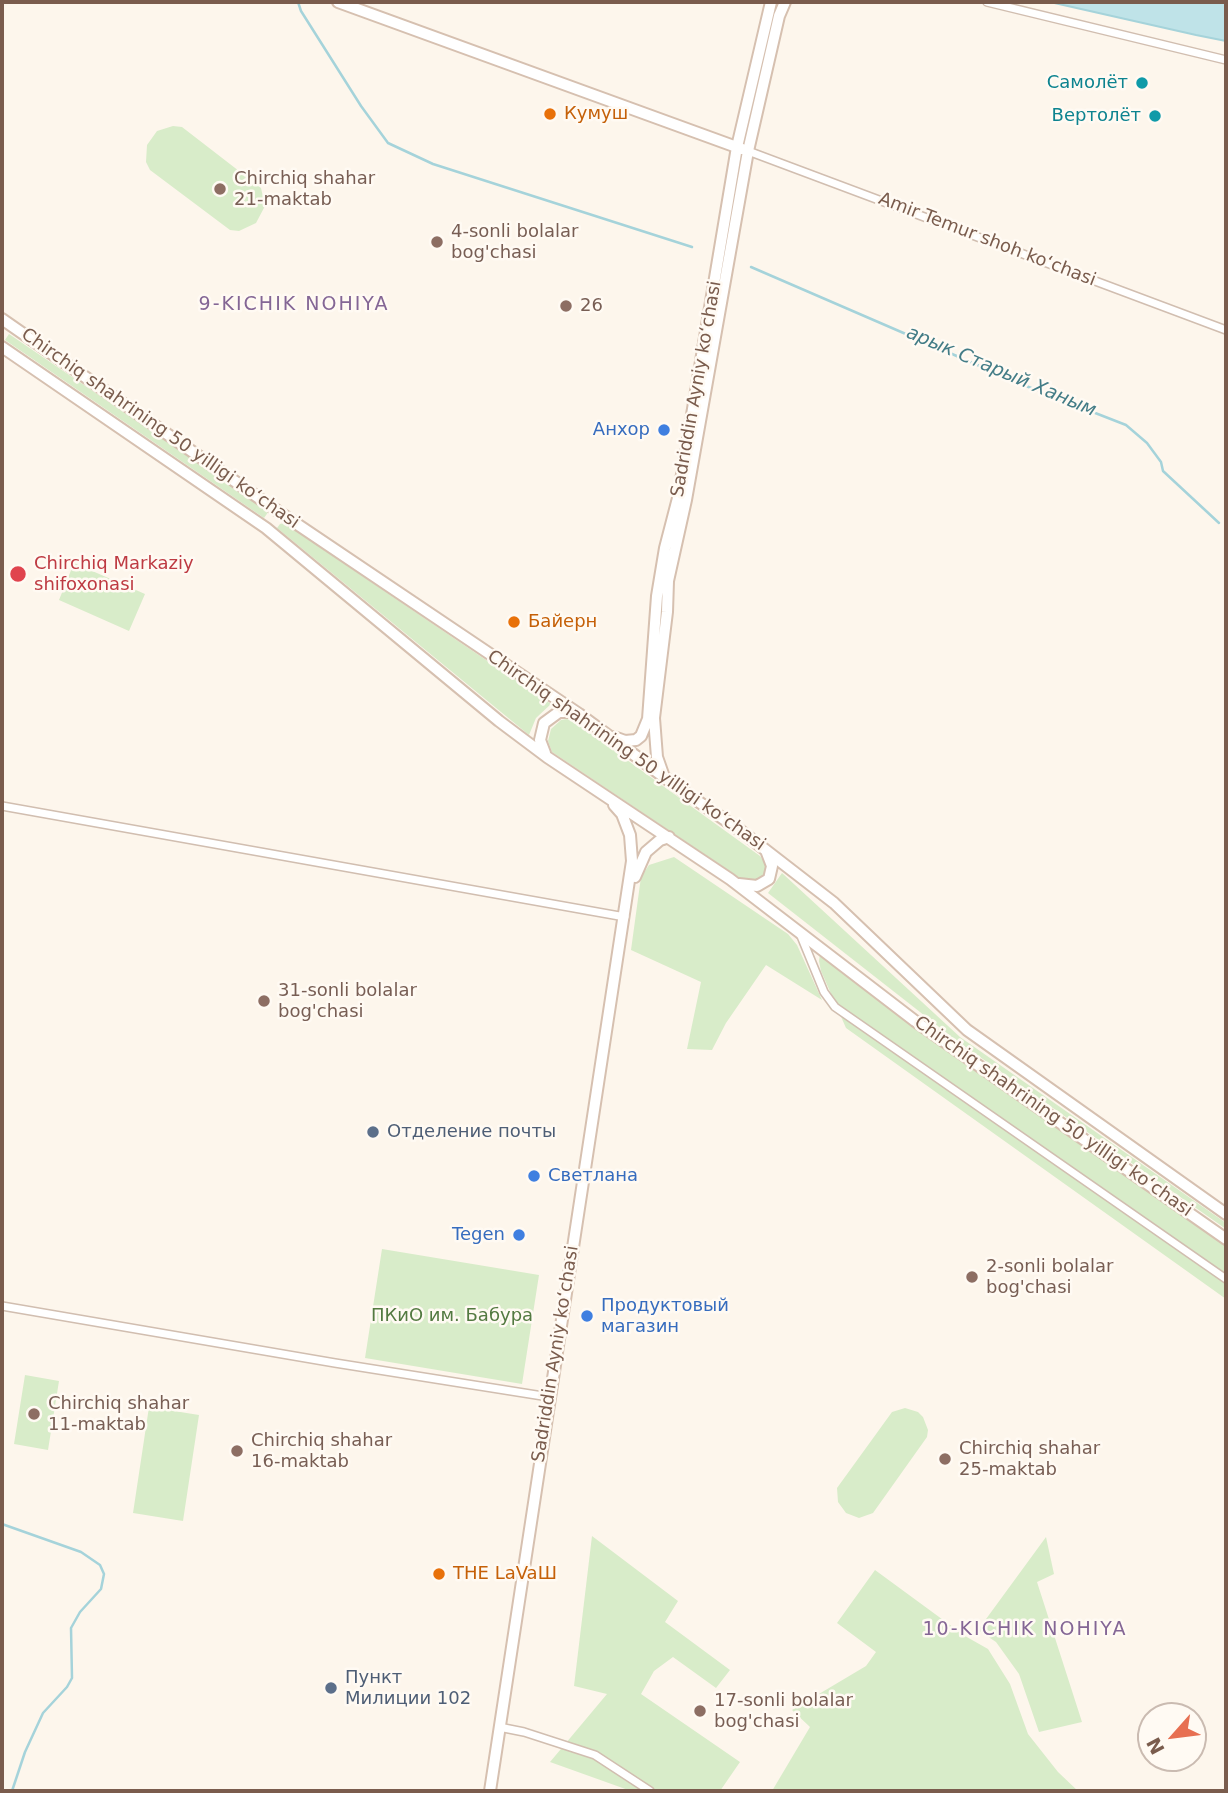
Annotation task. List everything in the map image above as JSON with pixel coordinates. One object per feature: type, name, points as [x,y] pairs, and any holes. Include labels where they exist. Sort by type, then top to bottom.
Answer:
[{"type":"main road","name":"Amir Temur shoh ko‘chasi","points":[[338,2],[742,149]]},
{"type":"main road","name":"Sadriddin Ayniy ko‘chasi","points":[[602,732],[620,740],[633,741],[641,736],[648,719],[661,572],[678,498],[771,2]]},
{"type":"main road","name":"Sadriddin Ayniy ko‘chasi","points":[[664,777],[657,757],[654,718],[667,612],[668,581],[686,500],[742,149],[785,2]]},
{"type":"main road","name":"Chirchiq shahrining 50 yilligi koʻchasi","points":[[4,325],[579,715],[757,843],[834,903],[968,1030],[1226,1214]]},
{"type":"main road","name":"Chirchiq shahrining 50 yilligi koʻchasi","points":[[2,348],[266,528],[499,721],[547,757],[730,879],[915,1021],[1226,1239]]},
{"type":"main road","points":[[266,528],[279,512]]},
{"type":"main road","points":[[547,757],[540,740],[544,723],[559,712],[579,715]]},
{"type":"main road","points":[[608,798],[622,814],[632,842],[625,917]]},
{"type":"main road","points":[[625,917],[641,861],[652,845],[668,837]]},
{"type":"main road","points":[[730,879],[752,886],[762,884],[769,878],[773,870],[771,862],[757,843]]},
{"type":"main road","name":"Sadriddin Ayniy ko‘chasi","points":[[490,1791],[625,917]]},
{"type":"street","points":[[987,2],[1226,60]]},
{"type":"street","name":"Amir Temur shoh ko‘chasi","points":[[742,149],[1226,330]]},
{"type":"street","points":[[2,806],[625,917]]},
{"type":"street","points":[[800,931],[824,992],[835,1007],[1225,1276]]},
{"type":"street","points":[[2,1306],[549,1397]]},
{"type":"street","points":[[499,1727],[524,1732],[594,1755],[650,1791]]},
{"type":"green space","points":[[173,126],[182,127],[261,188],[265,206],[256,223],[239,231],[230,230],[150,170],[146,162],[147,145],[157,131]]},
{"type":"green space","points":[[9,334],[269,511],[264,518],[5,340]]},
{"type":"green space","points":[[284,523],[551,704],[536,718],[529,735],[277,528]]},
{"type":"green space","points":[[74,563],[145,594],[129,631],[59,600]]},
{"type":"green space","points":[[567,719],[760,856],[766,865],[764,874],[756,881],[743,880],[552,752],[548,741],[551,729],[561,720]]},
{"type":"green space","points":[[674,857],[788,934],[797,945],[822,1000],[766,965],[726,1023],[712,1050],[687,1049],[701,982],[631,950],[641,877],[649,865]]},
{"type":"green space","points":[[782,873],[960,1037],[1226,1223],[1226,1229],[957,1041],[768,893]]},
{"type":"green space","points":[[820,954],[1226,1245],[1226,1299],[846,1028],[821,971]]},
{"type":"green space","name":"ПКиО им. Бабура","points":[[382,1249],[539,1275],[522,1384],[365,1358]]},
{"type":"green space","points":[[25,1375],[59,1381],[48,1450],[14,1444]]},
{"type":"green space","points":[[149,1407],[199,1415],[183,1521],[133,1513]]},
{"type":"green space","points":[[905,1408],[918,1412],[923,1417],[928,1430],[927,1437],[873,1513],[859,1518],[846,1513],[838,1502],[837,1488],[892,1412]]},
{"type":"green space","points":[[592,1536],[678,1601],[665,1622],[730,1670],[716,1688],[673,1657],[654,1671],[641,1694],[740,1762],[720,1791],[631,1791],[550,1762],[607,1694],[574,1686]]},
{"type":"green space","points":[[1046,1537],[1054,1574],[1037,1582],[1082,1722],[1039,1732],[1019,1674],[996,1642],[978,1630]]},
{"type":"green space","points":[[875,1570],[965,1636],[988,1649],[1010,1684],[1028,1734],[1058,1772],[1078,1791],[772,1791],[810,1727],[792,1710],[866,1666],[876,1652],[837,1623]]},
{"type":"water","points":[[1050,2],[1226,2],[1226,41],[1196,35]]},
{"type":"waterway","name":"арык Старый Ханым","points":[[298,2],[361,106],[388,143],[433,164],[692,247]]},
{"type":"waterway","name":"арык Старый Ханым","points":[[751,267],[1026,386],[1126,425],[1147,443],[1161,462],[1163,471],[1219,523]]},
{"type":"waterway","points":[[2,1524],[81,1552],[100,1565],[104,1574],[101,1589],[80,1612],[71,1628],[72,1678],[43,1713],[25,1752],[12,1791]]},
{"type":"place","name":"Самолёт","points":[[1142,83]]},
{"type":"place","name":"Кумуш","points":[[550,114]]},
{"type":"place","name":"Вертолёт","points":[[1155,116]]},
{"type":"place","name":"Chirchiq shahar 21-maktab","points":[[220,189]]},
{"type":"place","name":"4-sonli bolalar bog'chasi","points":[[437,242]]},
{"type":"place","name":"26","points":[[566,306]]},
{"type":"place","name":"Анхор","points":[[664,430]]},
{"type":"place","name":"Chirchiq Markaziy shifoxonasi","points":[[18,574]]},
{"type":"place","name":"Байерн","points":[[514,622]]},
{"type":"place","name":"31-sonli bolalar bog'chasi","points":[[264,1001]]},
{"type":"place","name":"Отделение почты","points":[[373,1132]]},
{"type":"place","name":"Светлана","points":[[534,1176]]},
{"type":"place","name":"Tegen","points":[[519,1235]]},
{"type":"place","name":"2-sonli bolalar bog'chasi","points":[[972,1277]]},
{"type":"place","name":"Продуктовый магазин","points":[[587,1316]]},
{"type":"place","name":"Chirchiq shahar 11-maktab","points":[[34,1414]]},
{"type":"place","name":"Chirchiq shahar 16-maktab","points":[[237,1451]]},
{"type":"place","name":"Chirchiq shahar 25-maktab","points":[[945,1459]]},
{"type":"place","name":"THE LaVaШ","points":[[439,1574]]},
{"type":"place","name":"Пункт Милиции 102","points":[[331,1688]]},
{"type":"place","name":"17-sonli bolalar bog'chasi","points":[[700,1711]]},
{"type":"district","name":"9-KICHIK NOHIYA","points":[[294,305]]},
{"type":"district","name":"10-KICHIK NOHIYA","points":[[1025,1630]]}]
